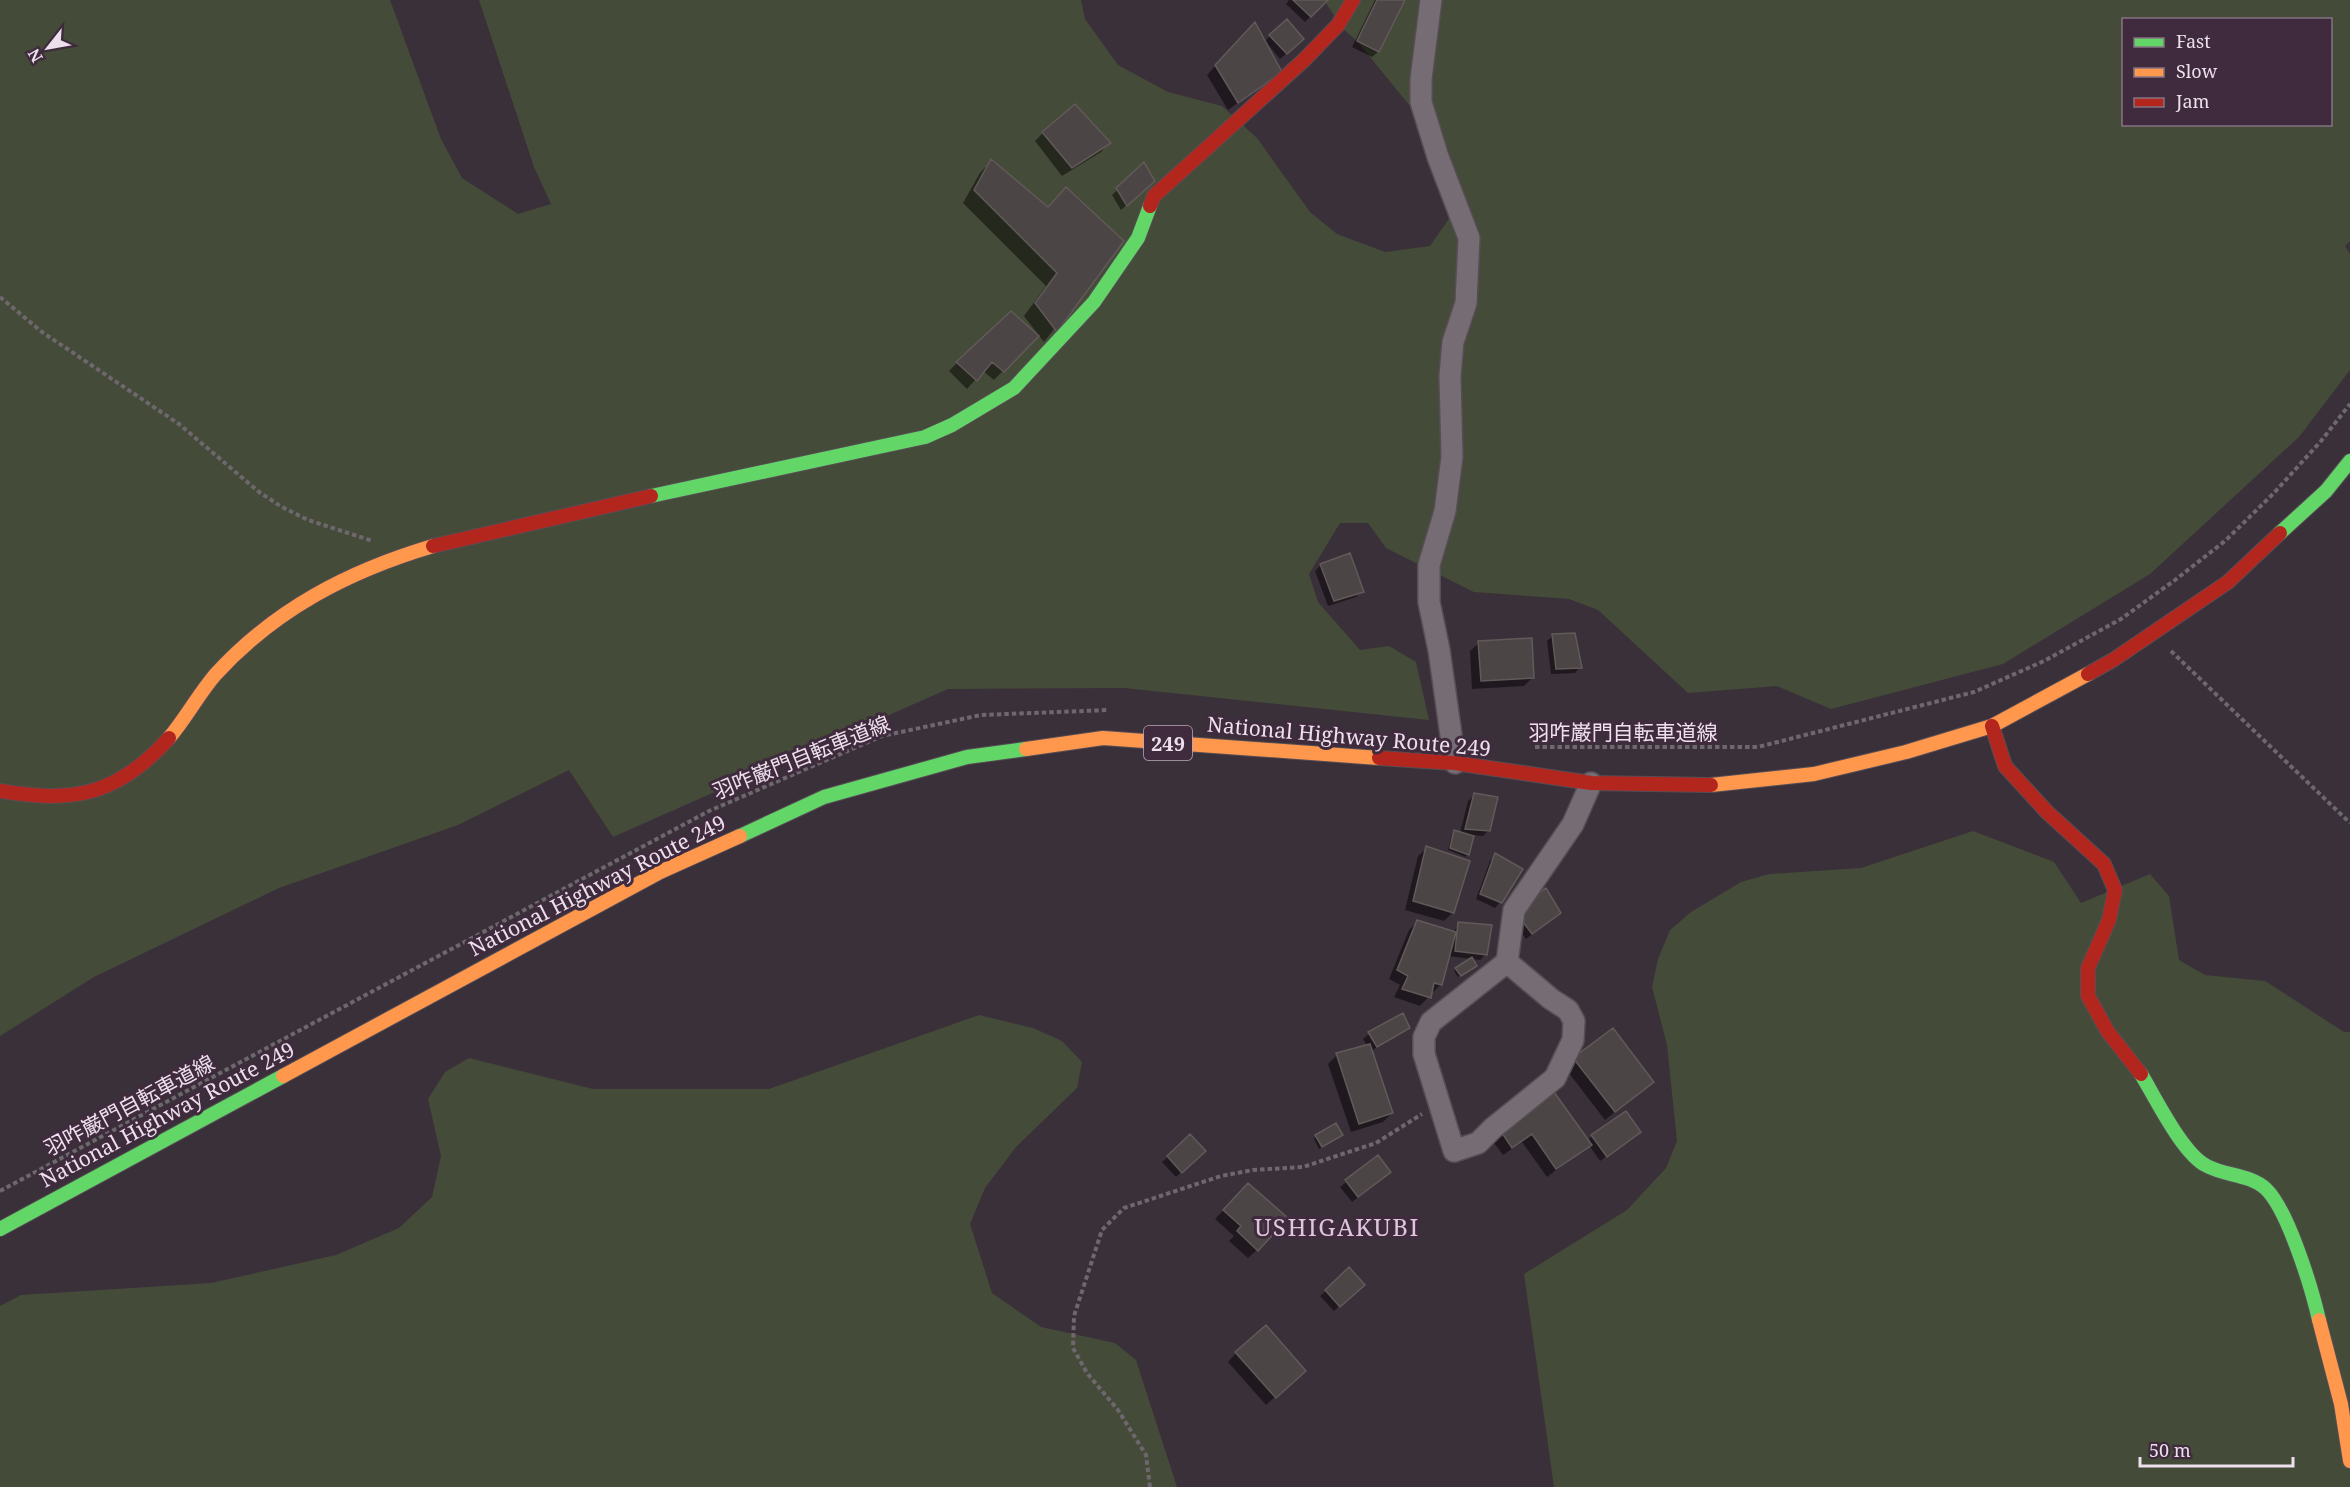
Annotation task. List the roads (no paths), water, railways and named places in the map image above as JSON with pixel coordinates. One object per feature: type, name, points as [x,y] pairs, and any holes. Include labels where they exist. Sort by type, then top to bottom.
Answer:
[{"type":"main road","points":[[0,791],[38,798],[78,795],[108,783],[143,761],[171,736],[198,696],[219,671],[290,609],[349,576],[397,558],[495,531],[926,437],[952,425],[1014,388],[1022,380],[1094,302],[1138,238],[1154,195],[1305,60],[1338,25],[1353,0]]},
{"type":"main road","name":"National Highway Route 249","points":[[0,1229],[660,872],[824,797],[967,758],[1102,738],[1455,764],[1591,783],[1696,786],[1814,774],[1906,752],[1992,726],[2113,660],[2228,582],[2326,491],[2350,461]]},
{"type":"main road","points":[[1992,726],[2005,766],[2047,813],[2104,864],[2115,890],[2109,920],[2088,968],[2088,996],[2103,1023],[2134,1062],[2183,1144],[2205,1166],[2254,1181],[2267,1190],[2286,1224],[2310,1283],[2341,1404],[2350,1461]]},
{"type":"street","points":[[1431,0],[1421,79],[1421,102],[1438,158],[1469,238],[1466,303],[1453,342],[1450,376],[1452,458],[1445,512],[1429,565],[1429,603],[1440,650],[1455,764]]},
{"type":"street","points":[[1507,962],[1551,999],[1568,1010],[1574,1021],[1573,1040],[1555,1078],[1478,1143],[1454,1151],[1424,1054],[1424,1037],[1431,1022],[1507,962],[1514,910],[1573,824],[1591,783]]},
{"type":"district","name":"USHIGAKUBI","points":[[1337,1226]]}]
